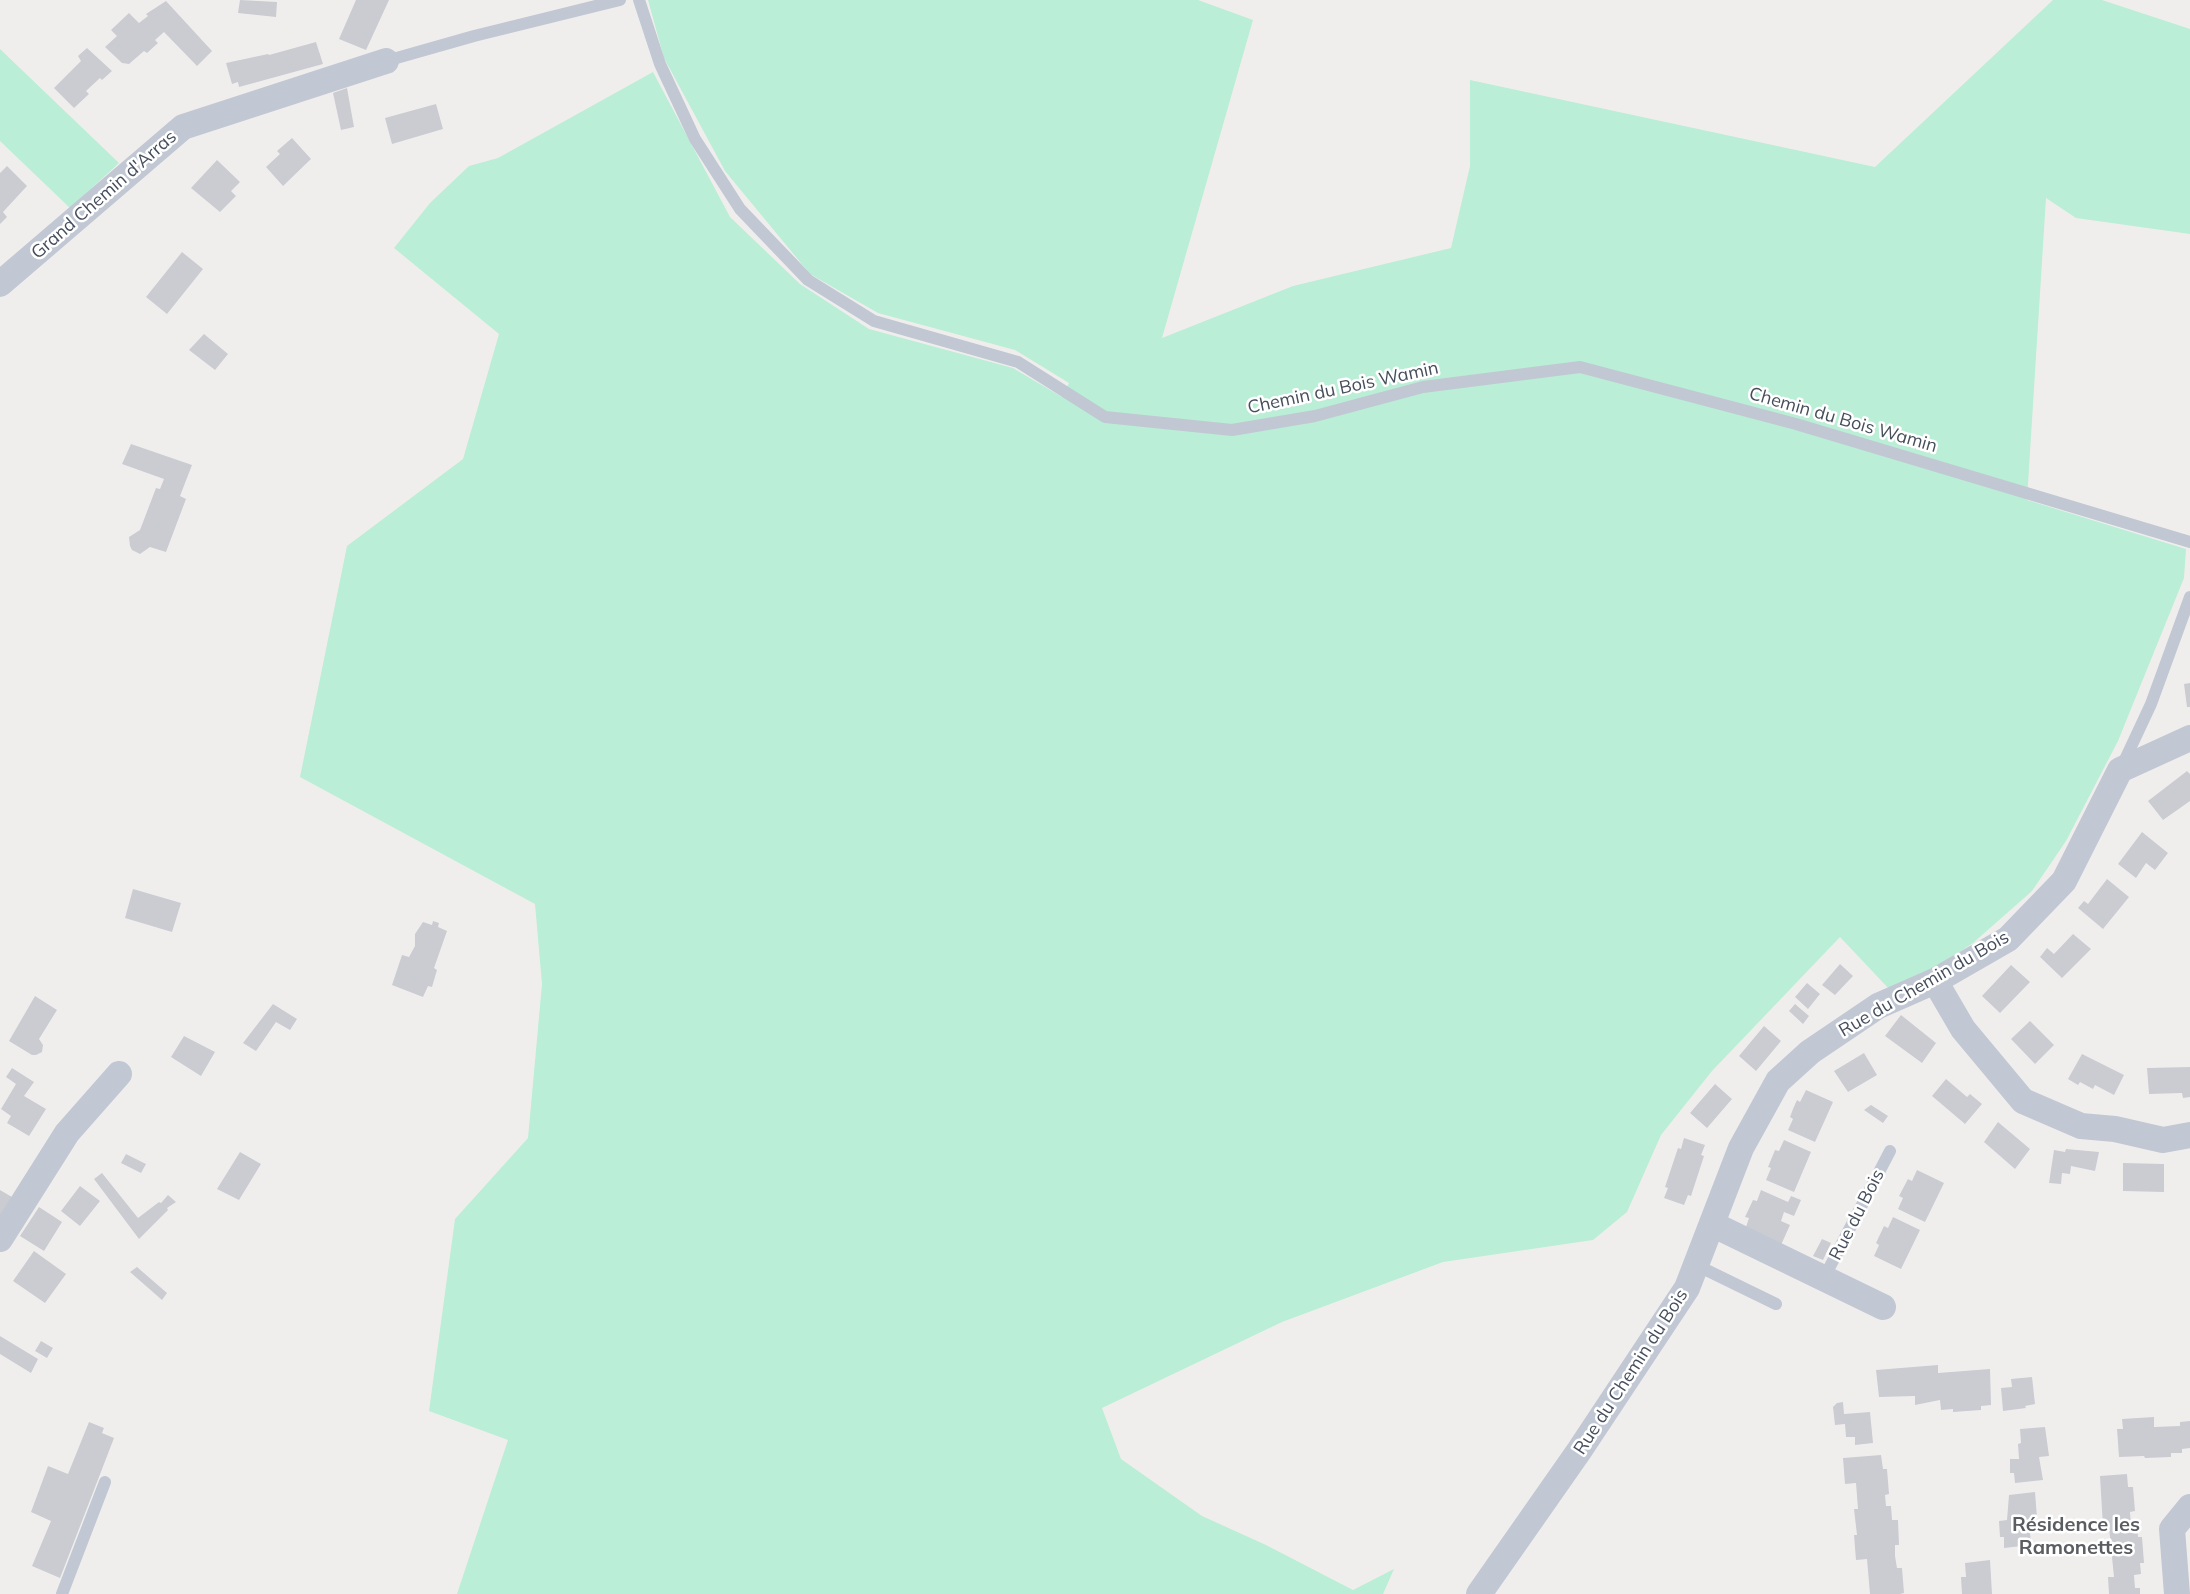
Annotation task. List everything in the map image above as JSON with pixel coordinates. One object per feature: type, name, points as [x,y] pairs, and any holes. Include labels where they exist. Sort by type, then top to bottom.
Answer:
[{"type":"street","name":"Grand Chemin d'Arras","points":[[0,284],[183,127],[386,61]]},
{"type":"street","points":[[2120,770],[2190,738]]},
{"type":"street","name":"Rue du Chemin du Bois","points":[[1479,1594],[1579,1451],[1687,1288],[1741,1148],[1778,1081],[1810,1052],[1878,1006],[1935,981],[2008,939],[2064,881],[2120,770]]},
{"type":"street","points":[[1935,981],[1963,1029],[2023,1101],[2081,1126],[2115,1129],[2163,1140],[2190,1135]]},
{"type":"street","points":[[0,1239],[67,1133],[119,1074]]},
{"type":"street","name":"Rue du Bois","points":[[1712,1224],[1883,1307]]},
{"type":"street","points":[[2176,1594],[2172,1529],[2190,1507]]},
{"type":"lane","points":[[386,61],[474,36],[620,0]]},
{"type":"lane","name":"Chemin du Bois Wamin","points":[[639,0],[660,64],[694,139],[740,209],[808,280],[874,321],[1018,362],[1106,417],[1232,430],[1315,416],[1423,387],[1580,367],[1796,424],[2190,542]]},
{"type":"lane","points":[[2120,770],[2151,704],[2190,597]]},
{"type":"lane","name":"Rue du Bois","points":[[1824,1278],[1890,1151]]},
{"type":"lane","points":[[1696,1265],[1776,1304]]},
{"type":"lane","points":[[62,1594],[105,1482]]},
{"type":"green space","points":[[648,0],[1198,0],[1253,20],[1162,338],[1293,286],[1451,248],[1470,166],[1470,80],[1875,167],[2053,0],[2102,0],[2190,29],[2190,234],[2076,218],[2046,198],[2027,500],[2186,549],[2184,578],[2118,741],[2066,841],[2032,891],[1973,943],[1930,971],[1890,990],[1840,937],[1712,1071],[1661,1135],[1627,1212],[1593,1240],[1443,1262],[1282,1322],[1102,1408],[1121,1459],[1202,1516],[1266,1545],[1353,1590],[1394,1569],[1383,1594],[457,1594],[508,1440],[429,1411],[455,1219],[528,1138],[542,984],[535,904],[300,777],[347,546],[463,459],[499,334],[394,248],[430,203],[469,166],[498,158],[653,72],[730,217],[800,284],[869,329],[1013,368],[1062,397],[1069,383],[1015,350],[878,313],[810,274],[725,171],[664,58]]},
{"type":"green space","points":[[0,49],[119,163],[70,208],[0,141]]},
{"type":"building","points":[[240,0],[277,2],[276,17],[238,13]]},
{"type":"building","points":[[356,0],[389,0],[366,50],[339,39]]},
{"type":"building","points":[[166,1],[212,51],[197,66],[164,32],[155,40],[158,43],[129,64],[122,63],[105,47],[117,36],[111,30],[129,13],[139,23],[148,16],[146,14]]},
{"type":"building","points":[[316,42],[323,64],[239,87],[238,82],[232,84],[226,63],[269,55]]},
{"type":"building","points":[[87,48],[112,71],[86,91],[89,94],[74,108],[54,88],[81,61],[78,56]]},
{"type":"building","points":[[347,88],[354,127],[341,130],[333,93]]},
{"type":"building","points":[[436,104],[443,129],[392,144],[385,118]]},
{"type":"building","points":[[292,138],[311,159],[283,186],[266,167],[280,154],[277,151]]},
{"type":"building","points":[[217,160],[240,182],[231,191],[236,196],[220,212],[191,188]]},
{"type":"building","points":[[7,166],[27,186],[3,212],[7,217],[0,224],[0,173]]},
{"type":"building","points":[[182,252],[203,269],[167,314],[146,297]]},
{"type":"building","points":[[204,334],[228,354],[215,370],[189,350]]},
{"type":"building","points":[[131,444],[192,465],[180,496],[186,499],[166,552],[150,547],[140,554],[132,550],[130,546],[129,537],[140,530],[156,488],[160,489],[164,479],[122,464]]},
{"type":"building","points":[[2190,683],[2190,707],[2187,707],[2184,684]]},
{"type":"building","points":[[2187,771],[2190,774],[2190,801],[2163,820],[2148,801]]},
{"type":"building","points":[[2142,832],[2168,853],[2155,870],[2146,863],[2136,878],[2118,864]]},
{"type":"building","points":[[2107,879],[2129,897],[2103,929],[2078,908],[2084,901],[2088,904]]},
{"type":"building","points":[[133,889],[181,903],[172,932],[125,918]]},
{"type":"building","points":[[433,921],[439,923],[438,927],[447,931],[434,968],[437,970],[432,987],[428,986],[423,997],[392,985],[402,955],[409,957],[415,946],[415,934],[423,922],[432,925]]},
{"type":"building","points":[[2073,934],[2091,949],[2062,978],[2040,957],[2047,948],[2054,954]]},
{"type":"building","points":[[1840,964],[1853,976],[1835,995],[1822,985]]},
{"type":"building","points":[[2011,965],[2030,982],[2000,1013],[1982,996]]},
{"type":"building","points":[[1807,983],[1820,994],[1808,1009],[1795,997]]},
{"type":"building","points":[[35,996],[57,1010],[39,1039],[43,1045],[42,1052],[32,1055],[9,1041]]},
{"type":"building","points":[[273,1004],[297,1019],[290,1030],[276,1022],[256,1051],[243,1043]]},
{"type":"building","points":[[1795,1004],[1809,1016],[1803,1024],[1789,1011]]},
{"type":"building","points":[[1901,1015],[1936,1043],[1922,1063],[1885,1036]]},
{"type":"building","points":[[2030,1021],[2054,1045],[2035,1064],[2011,1039]]},
{"type":"building","points":[[1764,1026],[1781,1041],[1756,1071],[1739,1056]]},
{"type":"building","points":[[184,1036],[215,1052],[201,1076],[171,1057]]},
{"type":"building","points":[[1864,1053],[1877,1075],[1848,1092],[1834,1071]]},
{"type":"building","points":[[2082,1054],[2124,1075],[2114,1095],[2095,1085],[2093,1089],[2080,1082],[2078,1085],[2068,1079]]},
{"type":"building","points":[[2190,1067],[2190,1097],[2183,1098],[2182,1093],[2149,1094],[2147,1068]]},
{"type":"building","points":[[12,1068],[34,1082],[24,1096],[46,1109],[29,1136],[7,1123],[11,1116],[1,1109],[16,1084],[6,1077]]},
{"type":"building","points":[[1946,1079],[1967,1097],[1970,1094],[1982,1104],[1965,1124],[1932,1096]]},
{"type":"building","points":[[1715,1084],[1732,1099],[1707,1128],[1690,1113]]},
{"type":"building","points":[[1806,1090],[1833,1102],[1815,1142],[1788,1130],[1793,1119],[1790,1117],[1797,1100],[1800,1102]]},
{"type":"building","points":[[1871,1105],[1888,1116],[1883,1123],[1864,1110]]},
{"type":"building","points":[[1998,1122],[2030,1149],[2015,1169],[1984,1142]]},
{"type":"building","points":[[1684,1138],[1705,1145],[1701,1155],[1704,1156],[1691,1196],[1688,1195],[1684,1205],[1664,1198],[1668,1188],[1665,1187],[1678,1148],[1681,1149]]},
{"type":"building","points":[[1784,1140],[1811,1152],[1794,1192],[1766,1180],[1771,1168],[1768,1167],[1775,1150],[1779,1151]]},
{"type":"building","points":[[2066,1149],[2099,1152],[2095,1171],[2071,1166],[2070,1174],[2062,1173],[2061,1184],[2049,1183],[2054,1150],[2065,1152]]},
{"type":"building","points":[[240,1152],[261,1164],[239,1200],[217,1189]]},
{"type":"building","points":[[126,1154],[146,1164],[141,1173],[121,1163]]},
{"type":"building","points":[[2123,1163],[2164,1164],[2164,1192],[2123,1191]]},
{"type":"building","points":[[1917,1170],[1944,1183],[1925,1222],[1898,1209],[1903,1198],[1899,1196],[1908,1179],[1912,1181]]},
{"type":"building","points":[[102,1173],[138,1218],[159,1202],[161,1203],[168,1195],[176,1202],[167,1208],[168,1210],[139,1239],[94,1179]]},
{"type":"building","points":[[80,1186],[100,1201],[80,1226],[61,1211]]},
{"type":"building","points":[[0,1190],[17,1200],[0,1223]]},
{"type":"building","points":[[1761,1190],[1788,1202],[1791,1196],[1801,1200],[1794,1216],[1784,1212],[1781,1221],[1790,1225],[1781,1245],[1745,1230],[1749,1218],[1745,1217],[1753,1200],[1757,1201]]},
{"type":"building","points":[[39,1207],[62,1222],[44,1251],[20,1236]]},
{"type":"building","points":[[1893,1217],[1920,1230],[1901,1269],[1874,1256],[1879,1245],[1876,1243],[1884,1226],[1888,1228]]},
{"type":"building","points":[[1822,1239],[1831,1243],[1823,1260],[1813,1256]]},
{"type":"building","points":[[34,1251],[66,1274],[45,1303],[13,1281]]},
{"type":"building","points":[[137,1267],[167,1293],[162,1300],[130,1272]]},
{"type":"building","points":[[0,1336],[38,1359],[31,1373],[0,1354]]},
{"type":"building","points":[[41,1341],[53,1348],[47,1358],[35,1351]]},
{"type":"building","points":[[1938,1365],[1938,1373],[1990,1369],[1991,1405],[1981,1406],[1981,1410],[1953,1412],[1953,1409],[1941,1410],[1940,1400],[1915,1405],[1915,1396],[1879,1397],[1876,1370]]},
{"type":"building","points":[[2032,1377],[2035,1404],[2025,1406],[2026,1408],[2003,1411],[2001,1388],[2012,1387],[2011,1379]]},
{"type":"building","points":[[1843,1402],[1844,1414],[1870,1412],[1873,1443],[1855,1445],[1855,1437],[1846,1437],[1845,1424],[1835,1425],[1833,1407]]},
{"type":"building","points":[[2154,1417],[2154,1427],[2180,1426],[2180,1422],[2190,1421],[2190,1448],[2182,1449],[2182,1453],[2171,1453],[2171,1457],[2119,1457],[2117,1429],[2123,1429],[2122,1419]]},
{"type":"building","points":[[89,1422],[104,1428],[102,1433],[114,1438],[60,1578],[32,1566],[51,1521],[31,1512],[48,1466],[68,1474]]},
{"type":"building","points":[[2045,1427],[2049,1456],[2039,1457],[2043,1480],[2015,1483],[2014,1473],[2010,1473],[2010,1459],[2019,1459],[2020,1429]]},
{"type":"building","points":[[1881,1455],[1883,1469],[1887,1469],[1889,1494],[1885,1495],[1886,1506],[1891,1506],[1892,1520],[1898,1520],[1899,1545],[1895,1545],[1895,1556],[1897,1568],[1902,1568],[1904,1593],[1900,1594],[1870,1594],[1867,1559],[1856,1560],[1854,1535],[1857,1535],[1854,1509],[1858,1509],[1856,1483],[1845,1484],[1843,1458]]},
{"type":"building","points":[[2127,1474],[2128,1487],[2133,1487],[2135,1511],[2130,1512],[2131,1525],[2137,1525],[2138,1537],[2142,1537],[2144,1563],[2140,1563],[2141,1574],[2134,1575],[2135,1588],[2140,1588],[2140,1594],[2109,1594],[2108,1577],[2114,1577],[2109,1527],[2103,1527],[2100,1476]]},
{"type":"building","points":[[2035,1492],[2037,1518],[2029,1518],[2031,1545],[2004,1548],[2004,1537],[2000,1537],[1999,1521],[2007,1520],[2009,1495]]},
{"type":"building","points":[[1990,1560],[1992,1594],[1962,1594],[1961,1577],[1966,1577],[1965,1563]]},
{"type":"district","name":"Résidence les Ramonettes","points":[[2076,1536]]}]
